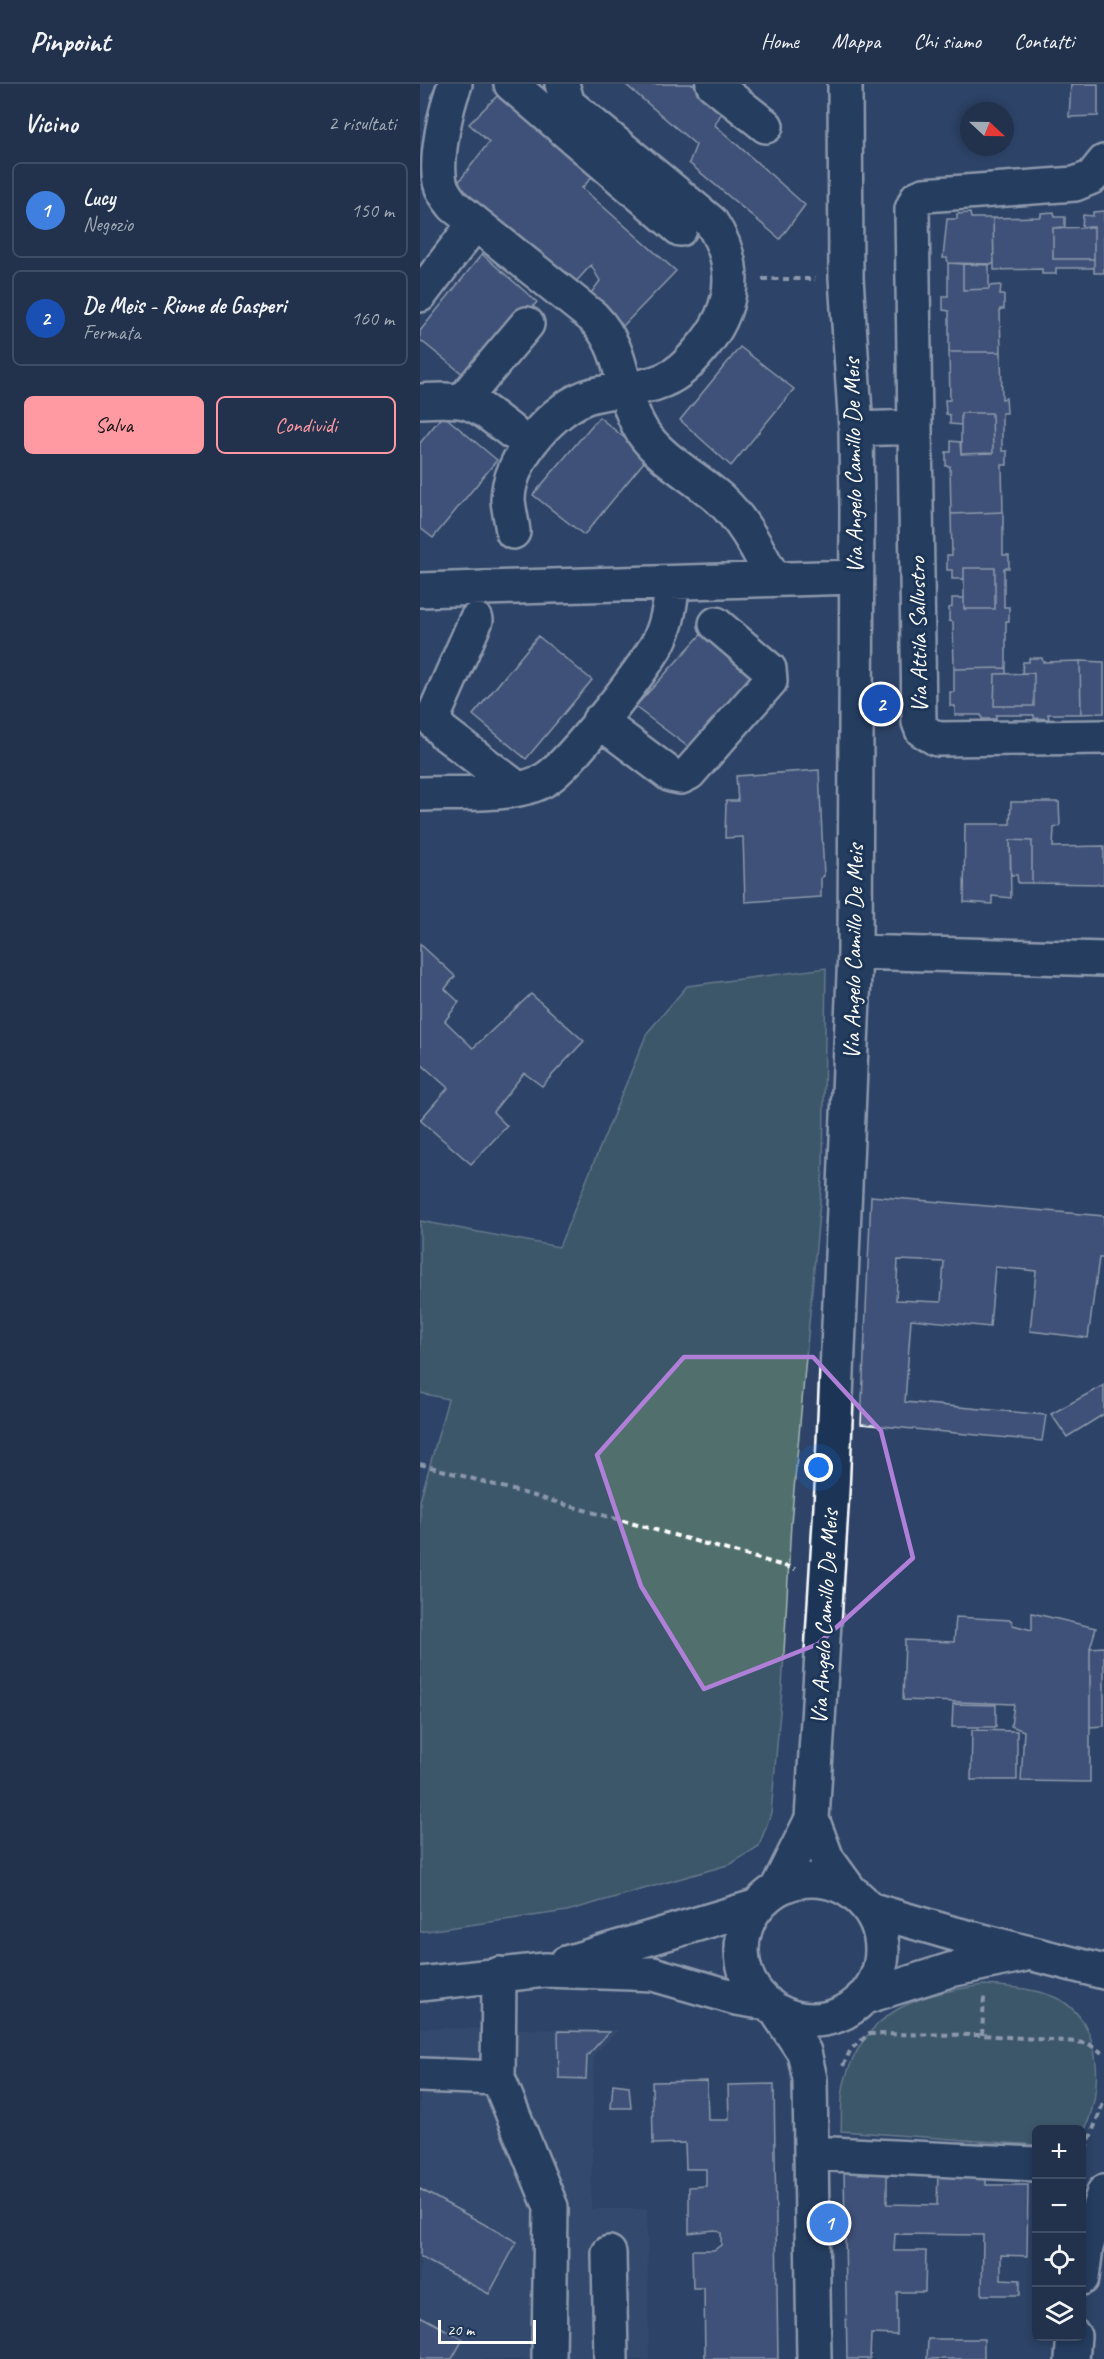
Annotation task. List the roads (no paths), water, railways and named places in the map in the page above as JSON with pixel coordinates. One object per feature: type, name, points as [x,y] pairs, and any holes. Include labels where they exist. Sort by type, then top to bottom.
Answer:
[{"type":"street","points":[[455,84],[438,164],[440,184],[454,206],[593,316],[606,330],[617,351],[626,390],[644,433],[661,453],[734,513],[749,533],[773,578]]},
{"type":"street","points":[[511,84],[680,229]]},
{"type":"street","points":[[513,532],[508,499],[513,477],[523,455],[544,426],[566,408],[590,396],[646,388],[667,379],[686,366],[722,320],[730,301],[730,273],[723,239],[711,222],[568,105],[562,84]]},
{"type":"street","points":[[713,84],[766,126]]},
{"type":"street","name":"Via Angelo Camillo De Meis","points":[[814,2359],[811,2152],[825,2076],[853,2005],[875,1980],[882,1956],[880,1931],[860,1900],[827,1859],[812,1819],[832,1478],[855,952],[856,429],[846,278],[844,84]]},
{"type":"street","name":"Via Attila Sallustro","points":[[1104,162],[1092,177],[1075,184],[924,195],[915,201],[912,209],[919,722],[922,730],[937,739],[1104,737]]},
{"type":"street","points":[[420,294],[475,223]]},
{"type":"street","points":[[464,400],[527,324]]},
{"type":"street","points":[[420,401],[464,400],[478,406],[512,432]]},
{"type":"street","points":[[856,429],[915,427]]},
{"type":"street","points":[[420,590],[856,577]]},
{"type":"street","points":[[420,794],[518,789],[546,779],[569,758],[659,640],[667,621],[673,583]]},
{"type":"street","points":[[476,620],[435,713],[436,724],[443,732],[518,789]]},
{"type":"street","points":[[599,721],[670,775],[681,777],[689,773],[770,681],[769,669],[716,624]]},
{"type":"street","points":[[855,952],[1104,959]]},
{"type":"street","name":"Via Angelo Camillo De Meis","points":[[812,1819],[768,1897],[745,1931],[743,1959],[751,1986],[772,2007],[804,2052],[825,2076]]},
{"type":"street","points":[[545,1970],[768,1897],[789,1883],[815,1880],[834,1883],[860,1900],[1030,1953],[1104,1972]]},
{"type":"street","points":[[420,1984],[545,1970],[652,1974],[772,2007],[795,2018],[814,2020],[950,1970],[1030,1953]]},
{"type":"street","points":[[499,1974],[498,2078],[551,2207],[549,2359]]},
{"type":"street","points":[[420,2075],[498,2078]]},
{"type":"street","points":[[811,2152],[1032,2164]]},
{"type":"street","points":[[1086,2256],[1104,2192]]},
{"type":"street","points":[[609,2253],[611,2359]]},
{"type":"street","points":[[1072,2359],[1074,2341]]},
{"type":"place","name":"De Meis - Rione de Gasperi","points":[[881,704]]},
{"type":"place","name":"Lucy","points":[[829,2223]]}]
